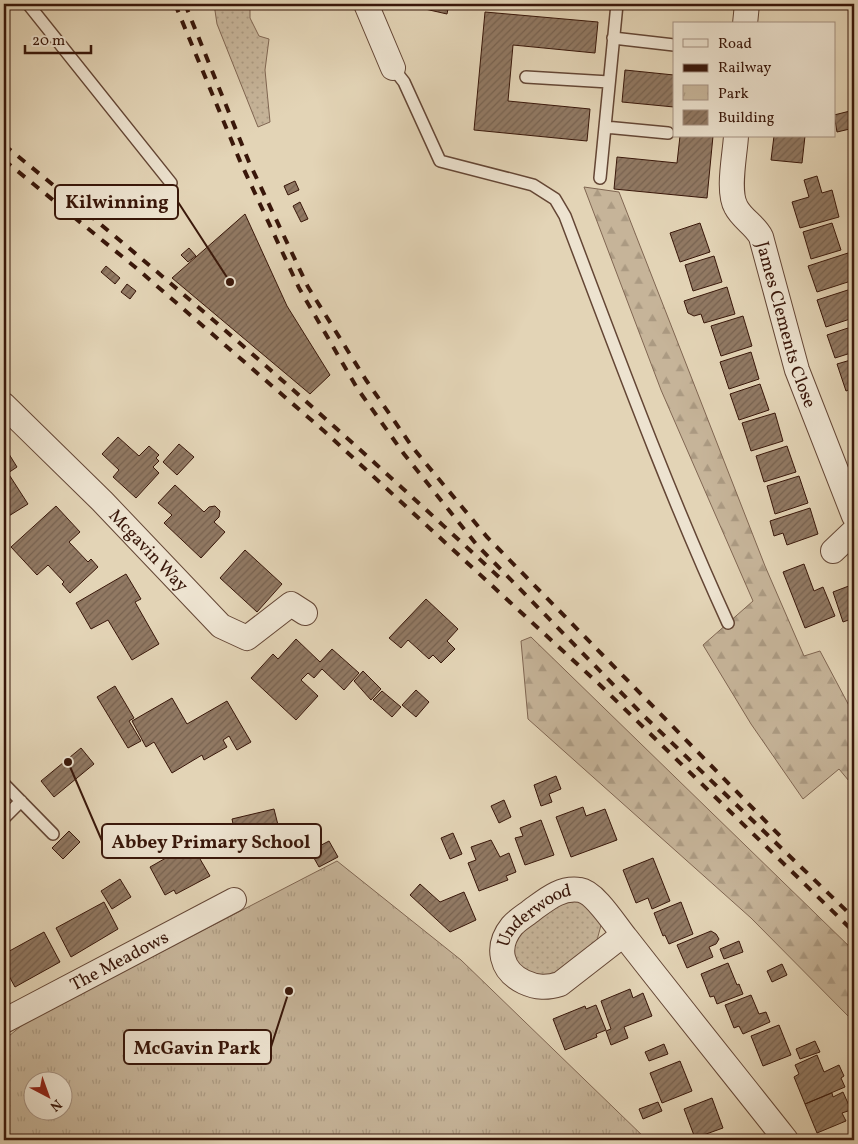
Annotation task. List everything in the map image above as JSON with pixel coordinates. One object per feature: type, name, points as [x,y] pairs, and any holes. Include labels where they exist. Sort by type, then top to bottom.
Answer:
[{"type":"street","points":[[366,4],[393,68]]},
{"type":"street","points":[[745,22],[747,4]]},
{"type":"street","name":"James Clements Close","points":[[736,138],[733,200],[742,215],[757,230],[761,237],[797,370],[854,516]]},
{"type":"street","name":"Mcgavin Way","points":[[4,405],[102,501],[221,626],[247,638],[291,604],[305,612]]},
{"type":"street","points":[[833,551],[854,531]]},
{"type":"street","name":"Underwood","points":[[623,935],[560,984],[551,987],[542,988],[520,980],[511,974],[502,960],[502,948],[513,924],[558,892],[581,890],[592,895],[786,1140]]},
{"type":"street","name":"The Meadows","points":[[4,1021],[234,900]]},
{"type":"lane","points":[[28,4],[171,183]]},
{"type":"lane","points":[[600,178],[617,4]]},
{"type":"lane","points":[[613,38],[673,45]]},
{"type":"lane","points":[[393,68],[404,82],[440,161],[533,185],[555,200],[565,216],[659,463],[693,547],[728,623]]},
{"type":"lane","points":[[526,77],[609,82]]},
{"type":"lane","points":[[605,127],[668,133]]},
{"type":"lane","points":[[4,784],[53,834]]},
{"type":"lane","points":[[4,818],[21,801]]},
{"type":"green space","points":[[214,4],[250,4],[250,18],[259,36],[269,39],[265,70],[270,122],[258,127],[217,24]]},
{"type":"green space","points":[[584,187],[619,192],[765,566],[804,656],[820,651],[854,715],[854,787],[839,769],[803,799],[751,724],[703,645],[753,601],[661,390]]},
{"type":"green space","points":[[531,637],[854,951],[854,1022],[751,918],[528,719],[521,641]]},
{"type":"green space","points":[[337,861],[461,960],[647,1140],[4,1140],[4,1040],[26,1022]]},
{"type":"green space","points":[[578,898],[598,916],[601,925],[596,944],[558,975],[539,980],[515,964],[512,944],[516,935],[550,903]]},
{"type":"building","points":[[403,4],[449,4],[447,14]]},
{"type":"building","points":[[485,12],[598,22],[595,53],[513,45],[508,101],[590,109],[587,141],[474,130]]},
{"type":"building","points":[[625,70],[673,75],[673,107],[622,102]]},
{"type":"building","points":[[854,110],[854,128],[837,132],[836,114]]},
{"type":"building","points":[[680,138],[713,138],[707,198],[614,189],[617,157],[677,163]]},
{"type":"building","points":[[774,138],[805,138],[802,163],[771,160]]},
{"type":"building","points":[[817,176],[822,193],[832,190],[839,217],[800,228],[792,202],[809,197],[804,180]]},
{"type":"building","points":[[295,181],[299,190],[288,195],[284,186]]},
{"type":"building","points":[[300,202],[308,219],[301,222],[293,206]]},
{"type":"building","points":[[245,214],[287,306],[330,375],[310,394],[172,278]]},
{"type":"building","points":[[700,223],[710,252],[680,262],[670,233]]},
{"type":"building","points":[[832,223],[841,250],[811,259],[803,232]]},
{"type":"building","points":[[189,248],[196,256],[188,262],[181,255]]},
{"type":"building","points":[[848,253],[854,272],[854,280],[817,292],[808,266]]},
{"type":"building","points":[[714,256],[722,282],[693,291],[685,265]]},
{"type":"building","points":[[106,266],[120,278],[115,284],[101,272]]},
{"type":"building","points":[[127,284],[136,291],[130,299],[121,292]]},
{"type":"building","points":[[727,287],[735,314],[704,323],[701,314],[694,316],[688,313],[684,301]]},
{"type":"building","points":[[854,288],[854,311],[850,312],[853,318],[826,327],[817,300]]},
{"type":"building","points":[[743,316],[752,346],[721,356],[711,326]]},
{"type":"building","points":[[854,326],[854,352],[835,358],[827,335]]},
{"type":"building","points":[[751,352],[759,379],[729,389],[720,362]]},
{"type":"building","points":[[854,359],[854,388],[846,391],[837,364]]},
{"type":"building","points":[[760,384],[769,410],[739,420],[730,394]]},
{"type":"building","points":[[775,413],[783,441],[751,451],[742,423]]},
{"type":"building","points":[[118,437],[139,456],[149,446],[159,455],[156,458],[159,461],[153,467],[159,473],[136,498],[113,477],[119,470],[102,454]]},
{"type":"building","points":[[179,444],[194,457],[177,475],[163,462]]},
{"type":"building","points":[[4,446],[17,467],[8,473],[28,504],[4,519]]},
{"type":"building","points":[[787,446],[796,472],[764,482],[756,456]]},
{"type":"building","points":[[799,476],[808,503],[775,514],[767,486]]},
{"type":"building","points":[[175,485],[204,512],[209,507],[215,506],[220,511],[219,517],[214,522],[225,532],[201,558],[164,523],[172,515],[158,503]]},
{"type":"building","points":[[56,506],[80,532],[69,542],[88,562],[91,559],[98,567],[70,593],[62,584],[64,582],[48,565],[37,575],[11,547]]},
{"type":"building","points":[[810,508],[818,534],[787,545],[783,533],[774,536],[770,521]]},
{"type":"building","points":[[245,550],[282,584],[257,612],[220,578]]},
{"type":"building","points":[[804,564],[814,591],[823,587],[835,616],[805,628],[783,572]]},
{"type":"building","points":[[126,574],[141,599],[135,602],[159,644],[132,660],[108,620],[91,629],[76,603]]},
{"type":"building","points":[[854,584],[854,618],[843,622],[833,592]]},
{"type":"building","points":[[426,599],[458,629],[447,641],[455,649],[441,663],[433,655],[429,659],[408,640],[401,648],[389,638]]},
{"type":"building","points":[[296,639],[320,662],[332,649],[359,673],[344,690],[322,669],[314,678],[308,673],[301,680],[318,696],[296,720],[251,678],[273,654],[278,659]]},
{"type":"building","points":[[363,671],[381,689],[371,700],[354,681]]},
{"type":"building","points":[[115,686],[134,718],[129,721],[141,741],[128,748],[97,697]]},
{"type":"building","points":[[416,690],[429,702],[416,717],[402,705]]},
{"type":"building","points":[[382,691],[401,707],[392,717],[373,700]]},
{"type":"building","points":[[172,698],[187,724],[227,701],[251,742],[237,750],[229,736],[223,740],[227,747],[204,760],[202,755],[172,773],[154,742],[146,747],[132,721]]},
{"type":"building","points":[[81,748],[94,764],[54,797],[41,781]]},
{"type":"building","points":[[556,776],[561,789],[549,794],[552,802],[541,806],[534,785]]},
{"type":"building","points":[[504,800],[511,817],[499,823],[491,806]]},
{"type":"building","points":[[583,807],[586,816],[605,809],[617,840],[571,857],[556,817]]},
{"type":"building","points":[[274,809],[281,837],[275,838],[278,849],[265,852],[264,847],[254,850],[253,844],[238,847],[232,819]]},
{"type":"building","points":[[541,820],[554,855],[525,865],[515,838],[523,836],[520,828]]},
{"type":"building","points":[[69,831],[80,842],[63,859],[52,848]]},
{"type":"building","points":[[453,833],[462,854],[450,859],[441,838]]},
{"type":"building","points":[[491,840],[500,857],[509,853],[516,872],[506,876],[508,880],[479,891],[468,863],[476,860],[471,847]]},
{"type":"building","points":[[329,841],[338,857],[319,867],[310,851]]},
{"type":"building","points":[[193,847],[210,876],[176,894],[174,890],[165,895],[150,867],[180,850],[181,853]]},
{"type":"building","points":[[653,858],[670,901],[652,909],[648,898],[636,903],[623,870]]},
{"type":"building","points":[[120,879],[131,897],[112,909],[101,891]]},
{"type":"building","points":[[420,884],[440,902],[464,892],[476,920],[450,932],[410,895]]},
{"type":"building","points":[[104,902],[118,929],[71,957],[56,928]]},
{"type":"building","points":[[681,902],[693,934],[669,944],[665,935],[663,936],[654,913]]},
{"type":"building","points":[[711,931],[719,939],[716,944],[709,947],[713,957],[687,968],[677,945]]},
{"type":"building","points":[[44,932],[60,962],[15,987],[4,967],[4,954]]},
{"type":"building","points":[[739,941],[743,952],[724,959],[720,949]]},
{"type":"building","points":[[728,963],[743,994],[717,1004],[714,996],[710,997],[701,974]]},
{"type":"building","points":[[782,964],[787,975],[772,982],[767,971]]},
{"type":"building","points":[[630,989],[633,998],[643,993],[652,1016],[624,1027],[628,1038],[611,1045],[606,1031],[611,1029],[601,1001]]},
{"type":"building","points":[[751,995],[759,1014],[766,1012],[770,1022],[743,1034],[739,1026],[734,1028],[725,1005]]},
{"type":"building","points":[[596,1005],[606,1030],[596,1034],[597,1037],[565,1050],[553,1019],[585,1006],[586,1009]]},
{"type":"building","points":[[779,1025],[791,1055],[763,1066],[751,1036]]},
{"type":"building","points":[[815,1041],[820,1052],[800,1059],[796,1049]]},
{"type":"building","points":[[664,1044],[668,1054],[649,1061],[645,1052]]},
{"type":"building","points":[[817,1055],[824,1072],[839,1065],[844,1076],[841,1078],[845,1087],[805,1104],[794,1077],[799,1074],[795,1065]]},
{"type":"building","points":[[680,1061],[692,1091],[662,1103],[650,1073]]},
{"type":"building","points":[[843,1092],[851,1110],[842,1113],[846,1121],[817,1133],[805,1104],[832,1093],[833,1097]]},
{"type":"building","points":[[712,1098],[723,1128],[695,1138],[684,1109]]},
{"type":"building","points":[[658,1102],[662,1111],[643,1119],[639,1109]]},
{"type":"railway","points":[[175,4],[240,161],[299,288],[357,388],[404,454],[476,544],[644,716],[854,918]]},
{"type":"railway","points":[[185,4],[249,162],[308,287],[366,380],[413,448],[487,537],[785,841]]},
{"type":"railway","points":[[4,145],[194,303],[379,467],[501,579]]},
{"type":"railway","points":[[4,160],[135,267],[324,431],[600,685],[854,932]]},
{"type":"place","name":"Kilwinning","points":[[230,282]]},
{"type":"place","name":"Abbey Primary School","points":[[68,762]]},
{"type":"place","name":"McGavin Park","points":[[289,991]]}]
